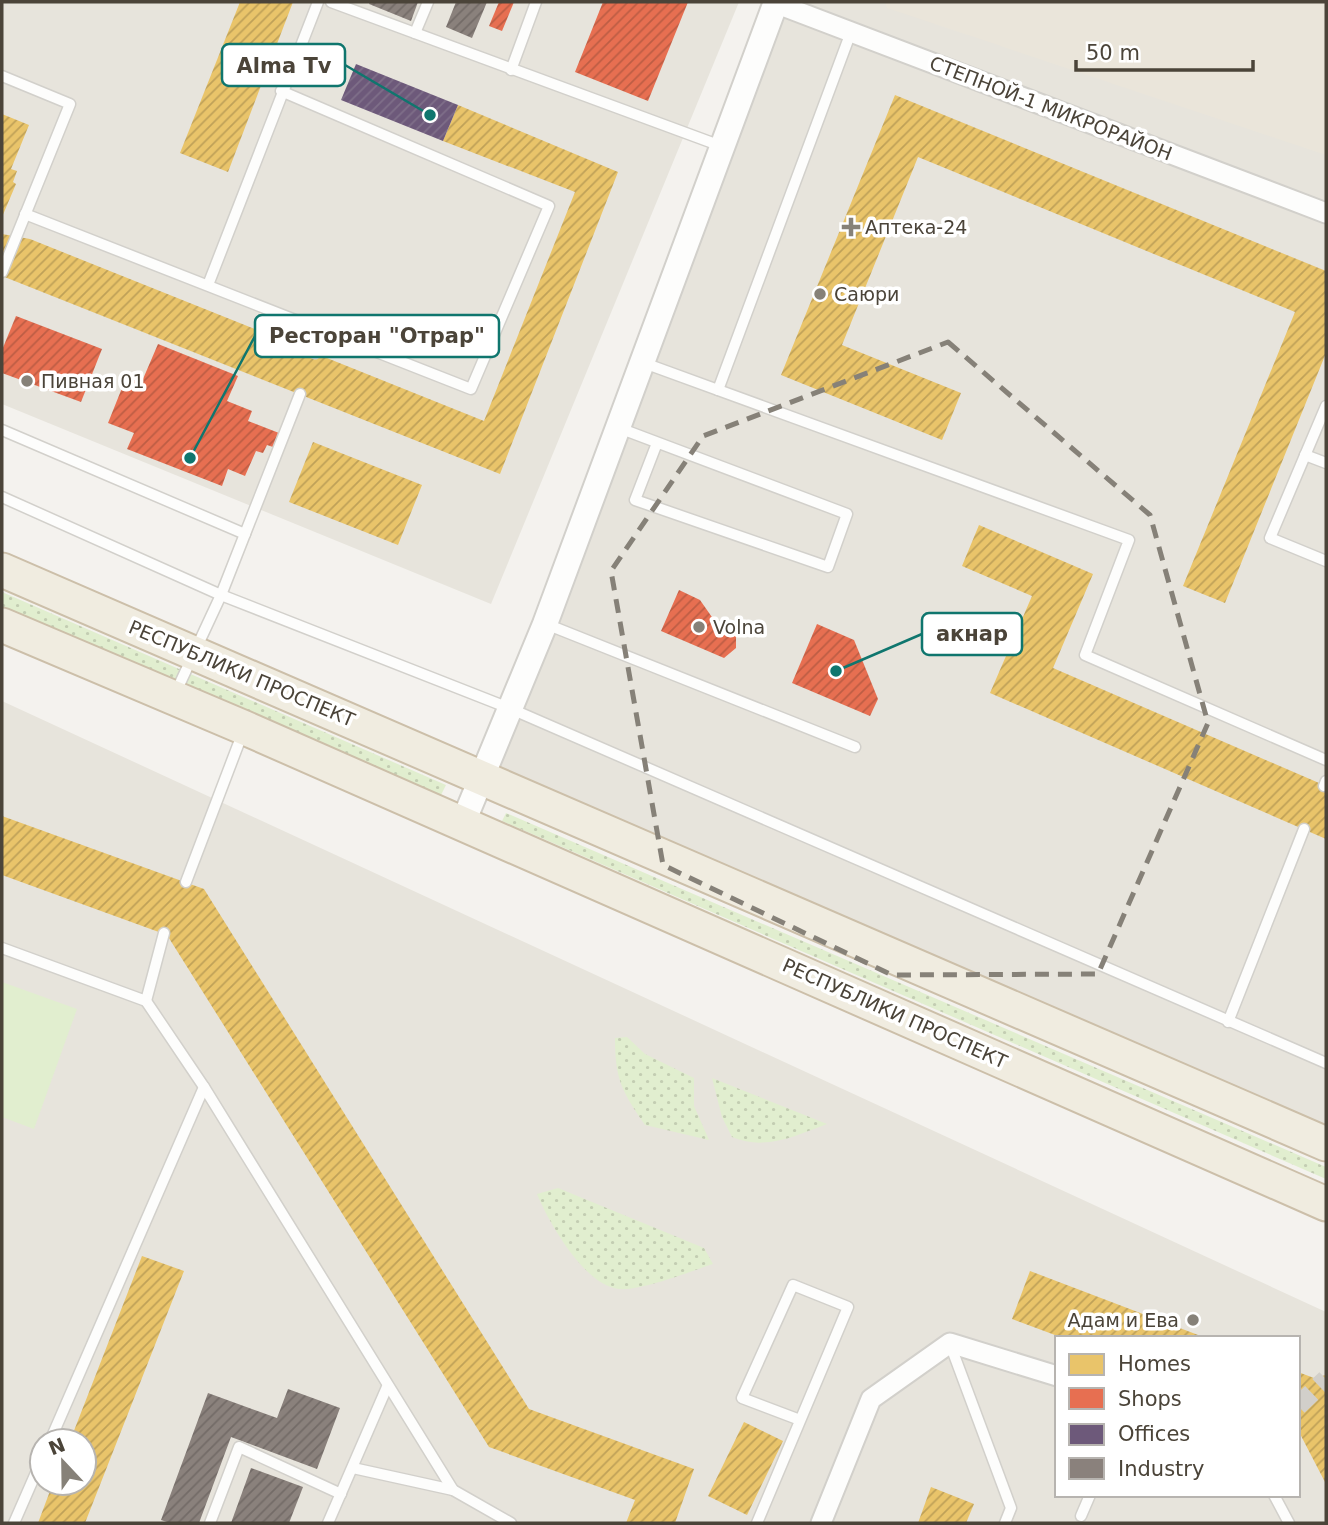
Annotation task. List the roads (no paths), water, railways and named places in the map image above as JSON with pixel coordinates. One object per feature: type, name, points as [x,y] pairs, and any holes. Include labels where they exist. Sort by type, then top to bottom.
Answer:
[{"type":"highway","name":"РЕСПУБЛИКИ ПРОСПЕКТ","points":[[2,570],[483,776],[1326,1144]]},
{"type":"highway","name":"РЕСПУБЛИКИ ПРОСПЕКТ","points":[[2,625],[245,727],[1326,1204]]},
{"type":"street","name":"СТЕПНОЙ-1 МИКРОРАЙОН","points":[[776,3],[1326,213]]},
{"type":"street","points":[[462,825],[545,624],[725,147],[776,3]]},
{"type":"street","points":[[821,1523],[871,1399],[950,1343],[1055,1375]]},
{"type":"lane","points":[[208,285],[281,91],[318,2]]},
{"type":"lane","points":[[331,2],[725,147]]},
{"type":"lane","points":[[415,33],[428,2]]},
{"type":"lane","points":[[511,70],[536,2]]},
{"type":"lane","points":[[718,390],[851,32]]},
{"type":"lane","points":[[2,76],[70,104],[2,272]]},
{"type":"lane","points":[[26,214],[322,328],[471,389],[549,206],[281,91]]},
{"type":"lane","points":[[315,353],[322,328]]},
{"type":"lane","points":[[643,363],[1129,540],[1085,655],[1326,760]]},
{"type":"lane","points":[[174,697],[221,595],[300,394]]},
{"type":"lane","points":[[1326,406],[1270,538],[1326,561]]},
{"type":"lane","points":[[619,428],[847,514],[828,567],[635,500],[657,443]]},
{"type":"lane","points":[[2,430],[245,534]]},
{"type":"lane","points":[[1305,455],[1326,463]]},
{"type":"lane","points":[[2,496],[221,595],[509,708],[1326,1063]]},
{"type":"lane","points":[[545,624],[855,747]]},
{"type":"lane","points":[[186,883],[245,727]]},
{"type":"lane","points":[[1227,1022],[1304,829]]},
{"type":"lane","points":[[146,1001],[164,933]]},
{"type":"lane","points":[[2,948],[146,1001],[204,1087],[453,1490]]},
{"type":"lane","points":[[56,1427],[204,1087]]},
{"type":"lane","points":[[757,1523],[848,1307],[793,1285],[742,1398],[800,1420]]},
{"type":"lane","points":[[950,1343],[1011,1508],[1004,1523]]},
{"type":"lane","points":[[328,1523],[387,1387]]},
{"type":"lane","points":[[210,1523],[239,1447],[341,1494]]},
{"type":"lane","points":[[353,1468],[453,1490],[511,1523]]},
{"type":"lane","points":[[14,1523],[28,1492]]},
{"type":"lane","points":[[1081,1516],[1089,1497]]},
{"type":"lane","points":[[1275,1497],[1289,1523]]},
{"type":"tunnel","points":[[1300,1404],[1326,1379]]},
{"type":"place","name":"Alma Tv","points":[[430,115]]},
{"type":"place","name":"Аптека-24","points":[[851,227]]},
{"type":"place","name":"Саюри","points":[[820,294]]},
{"type":"place","name":"Пивная 01","points":[[27,381]]},
{"type":"place","name":"Ресторан \"Отрар\"","points":[[190,458]]},
{"type":"place","name":"Volna","points":[[699,627]]},
{"type":"place","name":"акнар","points":[[836,671]]},
{"type":"place","name":"Адам и Ева","points":[[1193,1320]]}]
